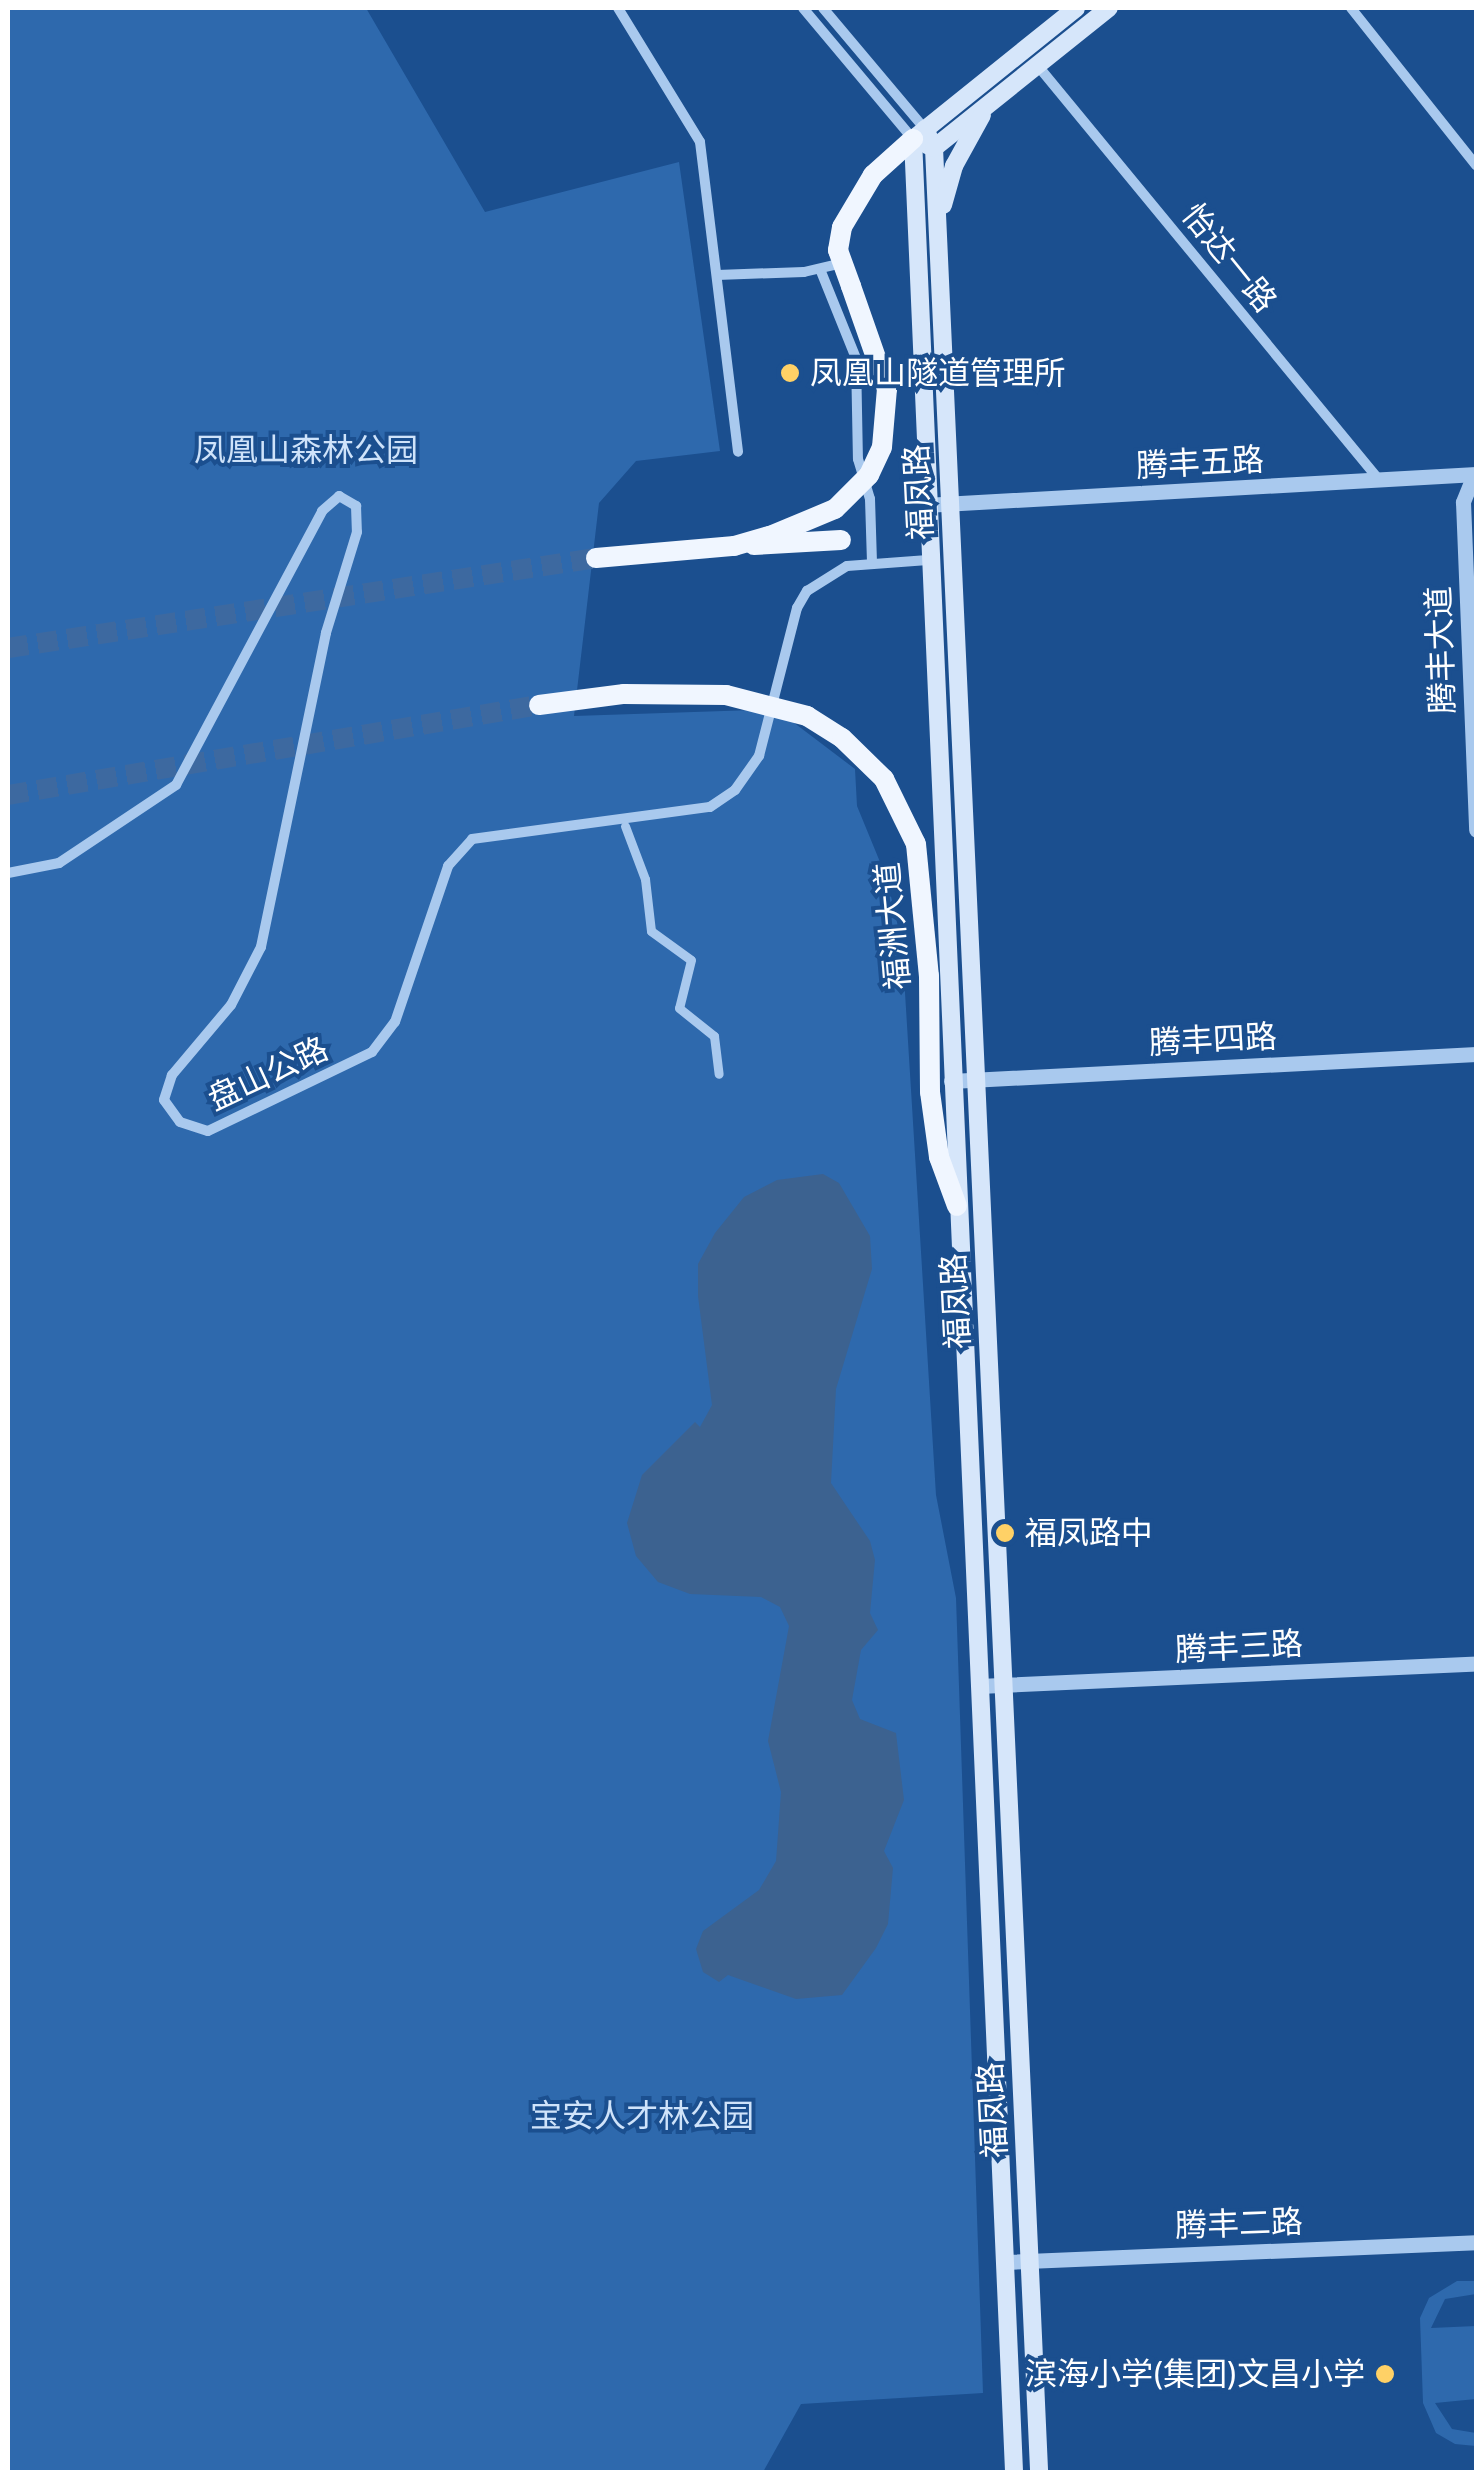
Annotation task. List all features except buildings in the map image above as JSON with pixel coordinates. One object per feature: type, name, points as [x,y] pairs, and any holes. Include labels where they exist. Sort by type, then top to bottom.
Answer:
[{"type":"main road","points":[[734,546],[835,509],[869,475],[882,447],[887,389],[842,263],[838,238],[847,216],[880,166],[1076,8]]},
{"type":"main road","points":[[919,134],[934,148],[1109,8]]},
{"type":"main road","points":[[938,230],[954,166],[996,100]]},
{"type":"main road","name":"福凤路","points":[[919,134],[928,560],[1014,2472]]},
{"type":"main road","name":"福凤路","points":[[934,148],[1039,2472]]},
{"type":"main road","points":[[596,558],[842,540]]},
{"type":"main road","name":"福洲大道","points":[[539,706],[624,694],[726,696],[816,720],[884,779],[916,844],[929,976],[935,1132],[957,1206]]},
{"type":"main road","points":[[968,1450],[992,1448]]},
{"type":"street","points":[[618,8],[700,142],[738,452]]},
{"type":"street","points":[[803,8],[919,134]]},
{"type":"street","points":[[823,8],[919,134]]},
{"type":"street","points":[[1351,8],[1476,165]]},
{"type":"street","name":"怡达一路","points":[[1038,66],[1380,482]]},
{"type":"street","points":[[717,276],[820,269],[842,263]]},
{"type":"street","points":[[820,269],[859,377],[858,459],[870,499],[872,564]]},
{"type":"street","name":"腾丰五路","points":[[926,504],[1475,478]]},
{"type":"street","name":"腾丰大道","points":[[1475,478],[1463,502],[1476,830]]},
{"type":"street","name":"盘山公路","points":[[8,873],[59,864],[176,785],[322,511],[339,496],[356,506],[356,532],[326,632],[261,947],[231,1005],[172,1074],[164,1100],[180,1122],[208,1131],[372,1052],[394,1022],[448,866],[472,839],[710,807],[735,790],[763,746],[801,599],[829,573],[872,564],[928,560]]},
{"type":"street","points":[[624,826],[646,879],[651,931],[691,960],[679,1008],[714,1036],[719,1074]]},
{"type":"street","name":"腾丰四路","points":[[952,1081],[1476,1054]]},
{"type":"street","name":"腾丰三路","points":[[979,1686],[1476,1663]]},
{"type":"street","name":"腾丰二路","points":[[1004,2262],[1476,2242]]},
{"type":"green space","points":[[8,8],[366,8],[485,212],[679,162],[720,451],[636,461],[599,503],[574,716],[754,710],[793,722],[855,769],[857,806],[887,879],[902,944],[936,1495],[956,1598],[983,2393],[801,2404],[763,2472],[8,2472]]},
{"type":"green space","points":[[1457,2281],[1476,2281],[1476,2294],[1445,2299],[1431,2328],[1476,2326],[1476,2399],[1435,2403],[1452,2429],[1476,2433],[1476,2446],[1455,2444],[1436,2433],[1423,2403],[1420,2318],[1429,2298]]},
{"type":"shaded area","points":[[823,1174],[839,1183],[870,1236],[872,1269],[836,1389],[831,1483],[870,1541],[875,1560],[870,1613],[878,1630],[861,1650],[852,1700],[860,1719],[896,1733],[904,1800],[884,1851],[893,1868],[888,1924],[876,1948],[842,1995],[796,1999],[728,1975],[719,1982],[703,1972],[696,1949],[703,1931],[759,1890],[776,1861],[781,1792],[768,1741],[789,1626],[780,1607],[761,1597],[690,1594],[658,1582],[636,1556],[627,1523],[642,1475],[695,1422],[700,1427],[712,1405],[698,1296],[698,1264],[715,1233],[744,1197],[777,1180]]},
{"type":"tunnel","points":[[8,648],[596,558]]},
{"type":"tunnel","points":[[8,795],[539,705]]},
{"type":"place","name":"凤凰山隧道管理所","points":[[790,373]]},
{"type":"place","name":"福凤路中","points":[[1005,1533]]},
{"type":"place","name":"滨海小学(集团)文昌小学","points":[[1385,2374]]},
{"type":"park label","name":"凤凰山森林公园","points":[[306,450]]},
{"type":"park label","name":"宝安人才林公园","points":[[642,2116]]}]
